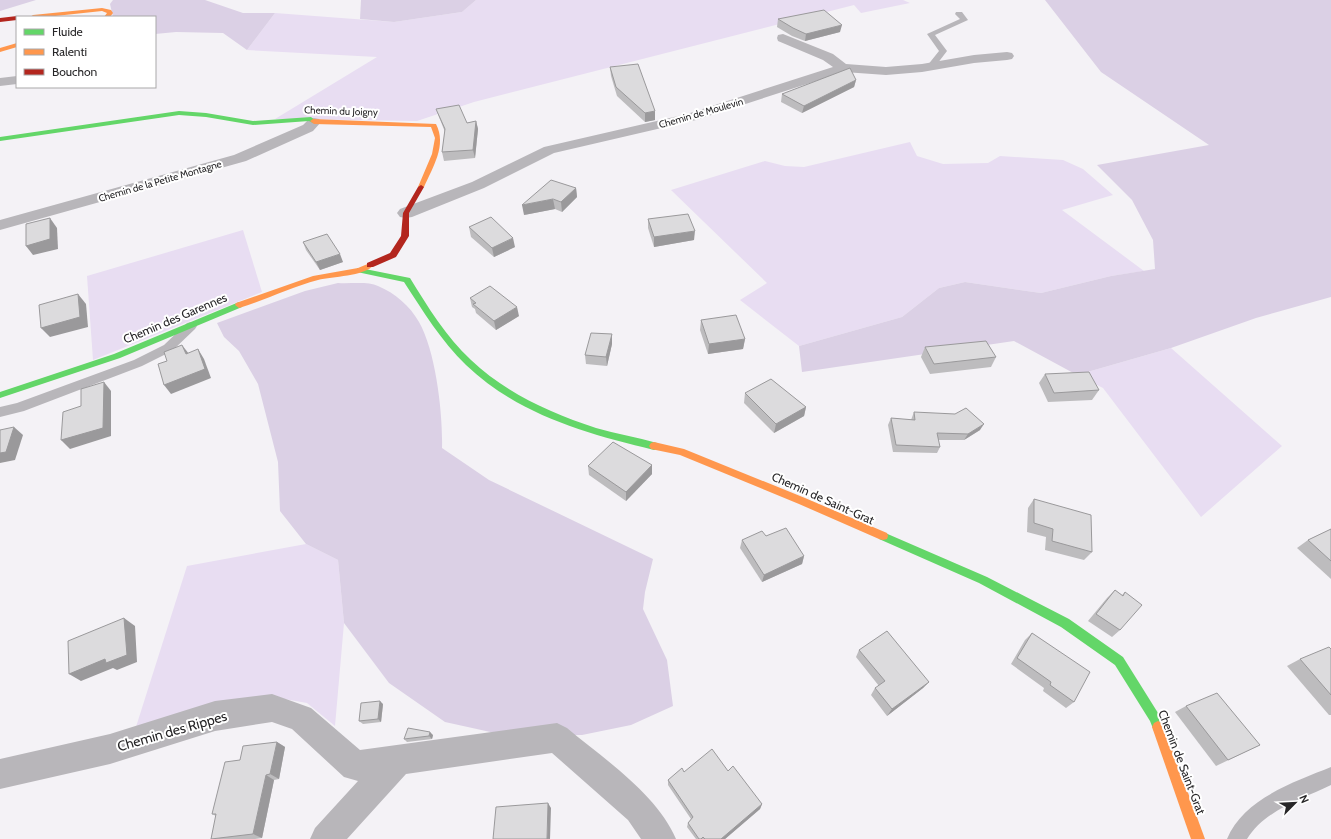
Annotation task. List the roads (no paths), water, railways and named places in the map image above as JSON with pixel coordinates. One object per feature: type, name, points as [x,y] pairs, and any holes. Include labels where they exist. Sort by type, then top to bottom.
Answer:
[{"type":"street","points":[[42,16],[102,9],[109,11],[110,13],[108,16]]},
{"type":"street","points":[[0,20],[16,18]]},
{"type":"street","points":[[783,38],[828,57],[844,68]]},
{"type":"street","points":[[0,50],[16,45]]},
{"type":"street","name":"Chemin de Moulevin","points":[[406,213],[478,186],[549,150],[691,118],[844,68],[886,71],[931,66],[974,58],[1007,56]]},
{"type":"street","points":[[0,82],[16,80]]},
{"type":"street","name":"Chemin du Joigny","points":[[0,139],[179,114],[206,115],[253,123],[311,119],[314,122],[434,125],[438,138],[435,154],[419,192],[406,213],[405,236],[392,255],[360,270]]},
{"type":"street","name":"Chemin de la Petite Montagne","points":[[0,225],[240,158],[308,128],[314,122]]},
{"type":"street","name":"Chemin des Garennes","points":[[0,395],[116,356],[268,293],[316,278],[360,270]]},
{"type":"street","name":"Chemin de Saint-Grat","points":[[360,270],[407,280],[448,341],[504,392],[544,414],[612,437],[681,452],[713,464],[983,580],[1064,623],[1119,661],[1154,717],[1198,839]]},
{"type":"street","name":"Chemin des Rippes","points":[[0,774],[110,749],[215,716],[272,708],[301,718],[355,766],[557,738],[639,809],[660,839]]},
{"type":"street","points":[[326,839],[398,760]]},
{"type":"lane","points":[[931,66],[943,51],[931,34],[964,20],[959,14]]},
{"type":"lane","points":[[0,412],[27,406],[138,363],[168,348],[193,324]]},
{"type":"lane","points":[[1236,839],[1249,821],[1266,808],[1331,776]]}]
